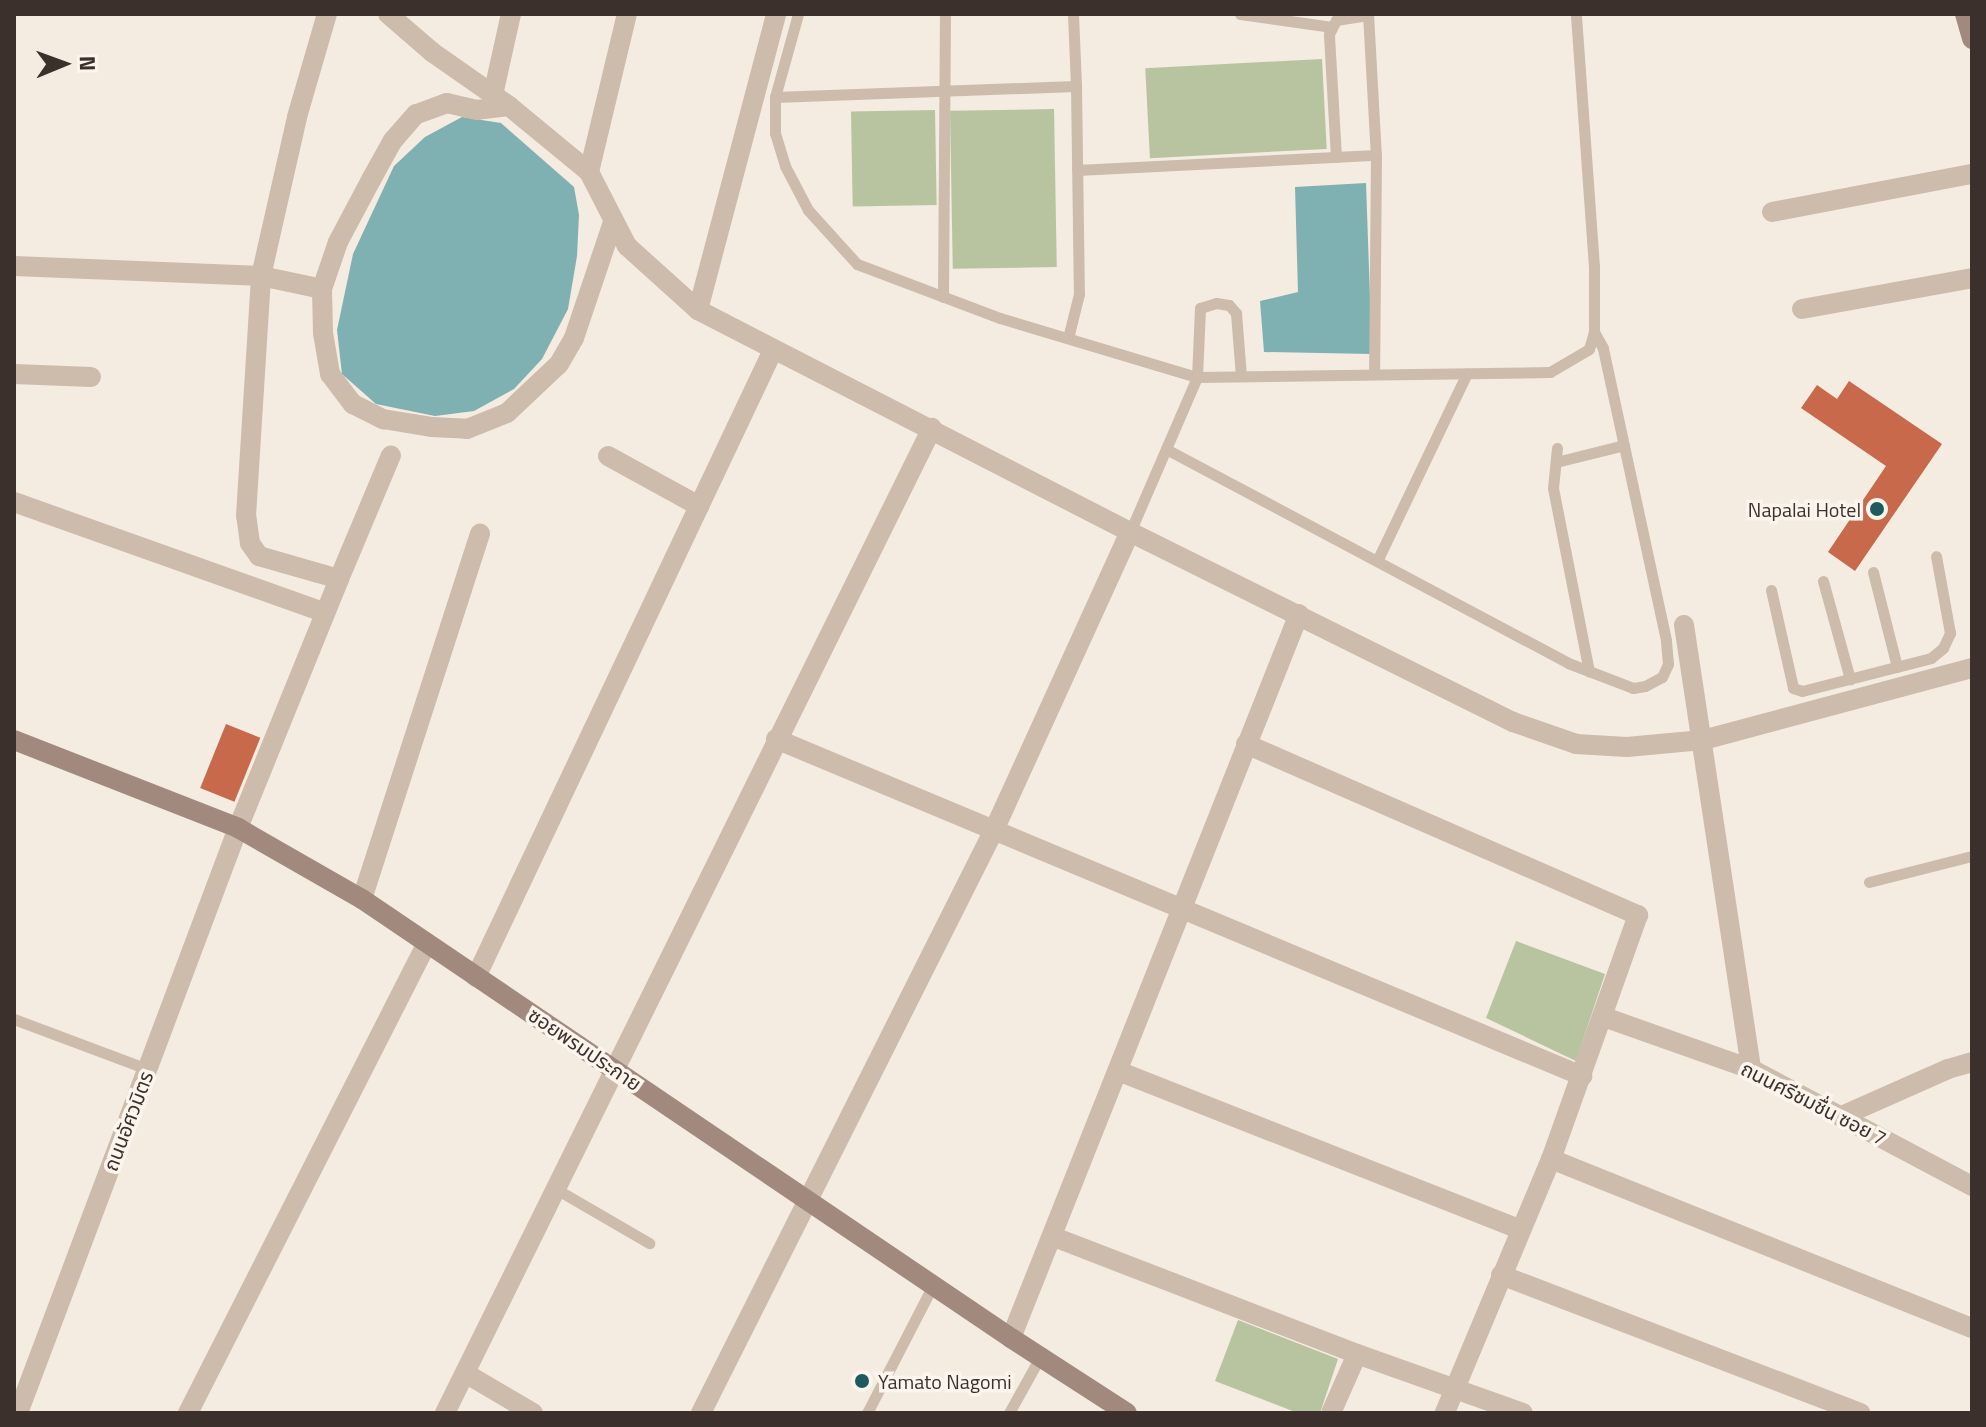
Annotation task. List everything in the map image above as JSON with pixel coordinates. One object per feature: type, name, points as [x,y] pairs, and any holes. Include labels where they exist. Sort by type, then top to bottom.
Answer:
[{"type":"street","points":[[327,14],[297,117],[261,276],[246,516],[250,543],[259,556],[339,579]]},
{"type":"street","points":[[388,14],[432,52],[501,100],[589,172],[627,246],[698,310],[1130,532],[1513,722],[1576,744],[1627,747],[1703,740],[1972,668]]},
{"type":"street","points":[[501,100],[511,14]]},
{"type":"street","points":[[589,172],[627,14]]},
{"type":"street","points":[[698,310],[776,14]]},
{"type":"street","points":[[1965,14],[1972,39]]},
{"type":"street","points":[[501,100],[477,110],[447,103],[416,114],[393,140],[338,242],[322,289],[323,333],[330,374],[353,404],[383,419],[467,429],[507,413],[559,364],[574,338],[613,222]]},
{"type":"street","points":[[1772,212],[1972,174]]},
{"type":"street","points":[[14,266],[261,276],[322,289]]},
{"type":"street","points":[[1802,309],[1972,278]]},
{"type":"street","points":[[476,977],[773,350]]},
{"type":"street","points":[[14,374],[91,377]]},
{"type":"street","points":[[445,1413],[932,428]]},
{"type":"street","name":"ถนนอัศวมิตร","points":[[18,1413],[238,828],[391,455]]},
{"type":"street","points":[[608,456],[699,506]]},
{"type":"street","points":[[14,502],[325,613]]},
{"type":"street","points":[[701,1413],[995,828],[1130,532]]},
{"type":"street","points":[[362,899],[480,534]]},
{"type":"street","points":[[1011,1338],[1054,1237],[1299,614]]},
{"type":"street","points":[[1684,625],[1751,1069]]},
{"type":"street","points":[[776,739],[1582,1076]]},
{"type":"street","name":"ซอยพรมประกาย","points":[[14,740],[238,828],[362,899],[1011,1338],[1127,1413]]},
{"type":"street","points":[[1246,744],[1638,915],[1551,1159],[1445,1413]]},
{"type":"street","points":[[188,1413],[427,943]]},
{"type":"street","name":"ถนนศรีชมชื่น ซอย 7","points":[[1604,1017],[1751,1069],[1972,1186]]},
{"type":"street","points":[[1842,1116],[1972,1062]]},
{"type":"street","points":[[1118,1071],[1521,1230]]},
{"type":"street","points":[[1551,1159],[1972,1328]]},
{"type":"street","points":[[1054,1237],[1357,1354],[1523,1413]]},
{"type":"street","points":[[1501,1275],[1860,1413]]},
{"type":"street","points":[[1331,1413],[1357,1354]]},
{"type":"street","points":[[465,1373],[533,1413]]},
{"type":"lane","points":[[798,14],[775,97],[775,133],[785,166],[808,210],[857,264],[943,297],[1197,377],[1550,372],[1589,349],[1594,332],[1594,267],[1576,14]]},
{"type":"lane","points":[[943,297],[945,14]]},
{"type":"lane","points":[[1068,338],[1079,294],[1073,14]]},
{"type":"lane","points":[[1240,14],[1332,27]]},
{"type":"lane","points":[[1336,157],[1329,34],[1336,20],[1368,14],[1376,155],[1374,374]]},
{"type":"lane","points":[[775,97],[1076,86]]},
{"type":"lane","points":[[1077,170],[1376,155]]},
{"type":"lane","points":[[1130,532],[1197,377],[1200,308],[1216,303],[1229,305],[1236,313],[1241,376]]},
{"type":"lane","points":[[1166,449],[1589,671],[1633,688],[1653,684],[1668,664],[1603,348],[1594,332]]},
{"type":"lane","points":[[1377,561],[1467,373]]},
{"type":"lane","points":[[1556,462],[1624,445]]},
{"type":"lane","points":[[1557,448],[1553,488],[1589,671]]},
{"type":"lane","points":[[1771,590],[1793,688],[1802,691],[1931,658],[1943,648],[1950,633],[1936,556]]},
{"type":"lane","points":[[1873,572],[1897,667]]},
{"type":"lane","points":[[1823,581],[1850,679]]},
{"type":"lane","points":[[1869,882],[1972,856]]},
{"type":"lane","points":[[14,1019],[147,1069]]},
{"type":"lane","points":[[556,1189],[649,1243]]},
{"type":"lane","points":[[867,1413],[933,1285]]},
{"type":"lane","points":[[1009,1413],[1040,1357]]},
{"type":"green space","points":[[1322,59],[1327,149],[1150,158],[1145,68]]},
{"type":"green space","points":[[1054,109],[1057,267],[953,269],[950,111]]},
{"type":"green space","points":[[935,110],[937,205],[853,206],[851,111]]},
{"type":"green space","points":[[1516,941],[1605,974],[1576,1061],[1486,1018]]},
{"type":"green space","points":[[1238,1320],[1338,1359],[1320,1413],[1298,1413],[1215,1381]]},
{"type":"water","points":[[462,117],[501,123],[574,187],[579,215],[577,256],[568,309],[542,359],[514,389],[474,411],[435,416],[376,404],[342,374],[337,330],[353,254],[394,166],[425,137]]},
{"type":"water","points":[[1366,183],[1372,354],[1264,352],[1260,301],[1298,292],[1295,187]]},
{"type":"building","name":"Napalai Hotel","points":[[1849,381],[1942,444],[1855,571],[1828,552],[1886,466],[1801,408],[1817,385],[1837,399]]},
{"type":"building","points":[[226,724],[260,738],[234,802],[200,788]]},
{"type":"place","name":"Napalai Hotel","points":[[1877,509]]},
{"type":"place","name":"Yamato Nagomi","points":[[862,1381]]}]
